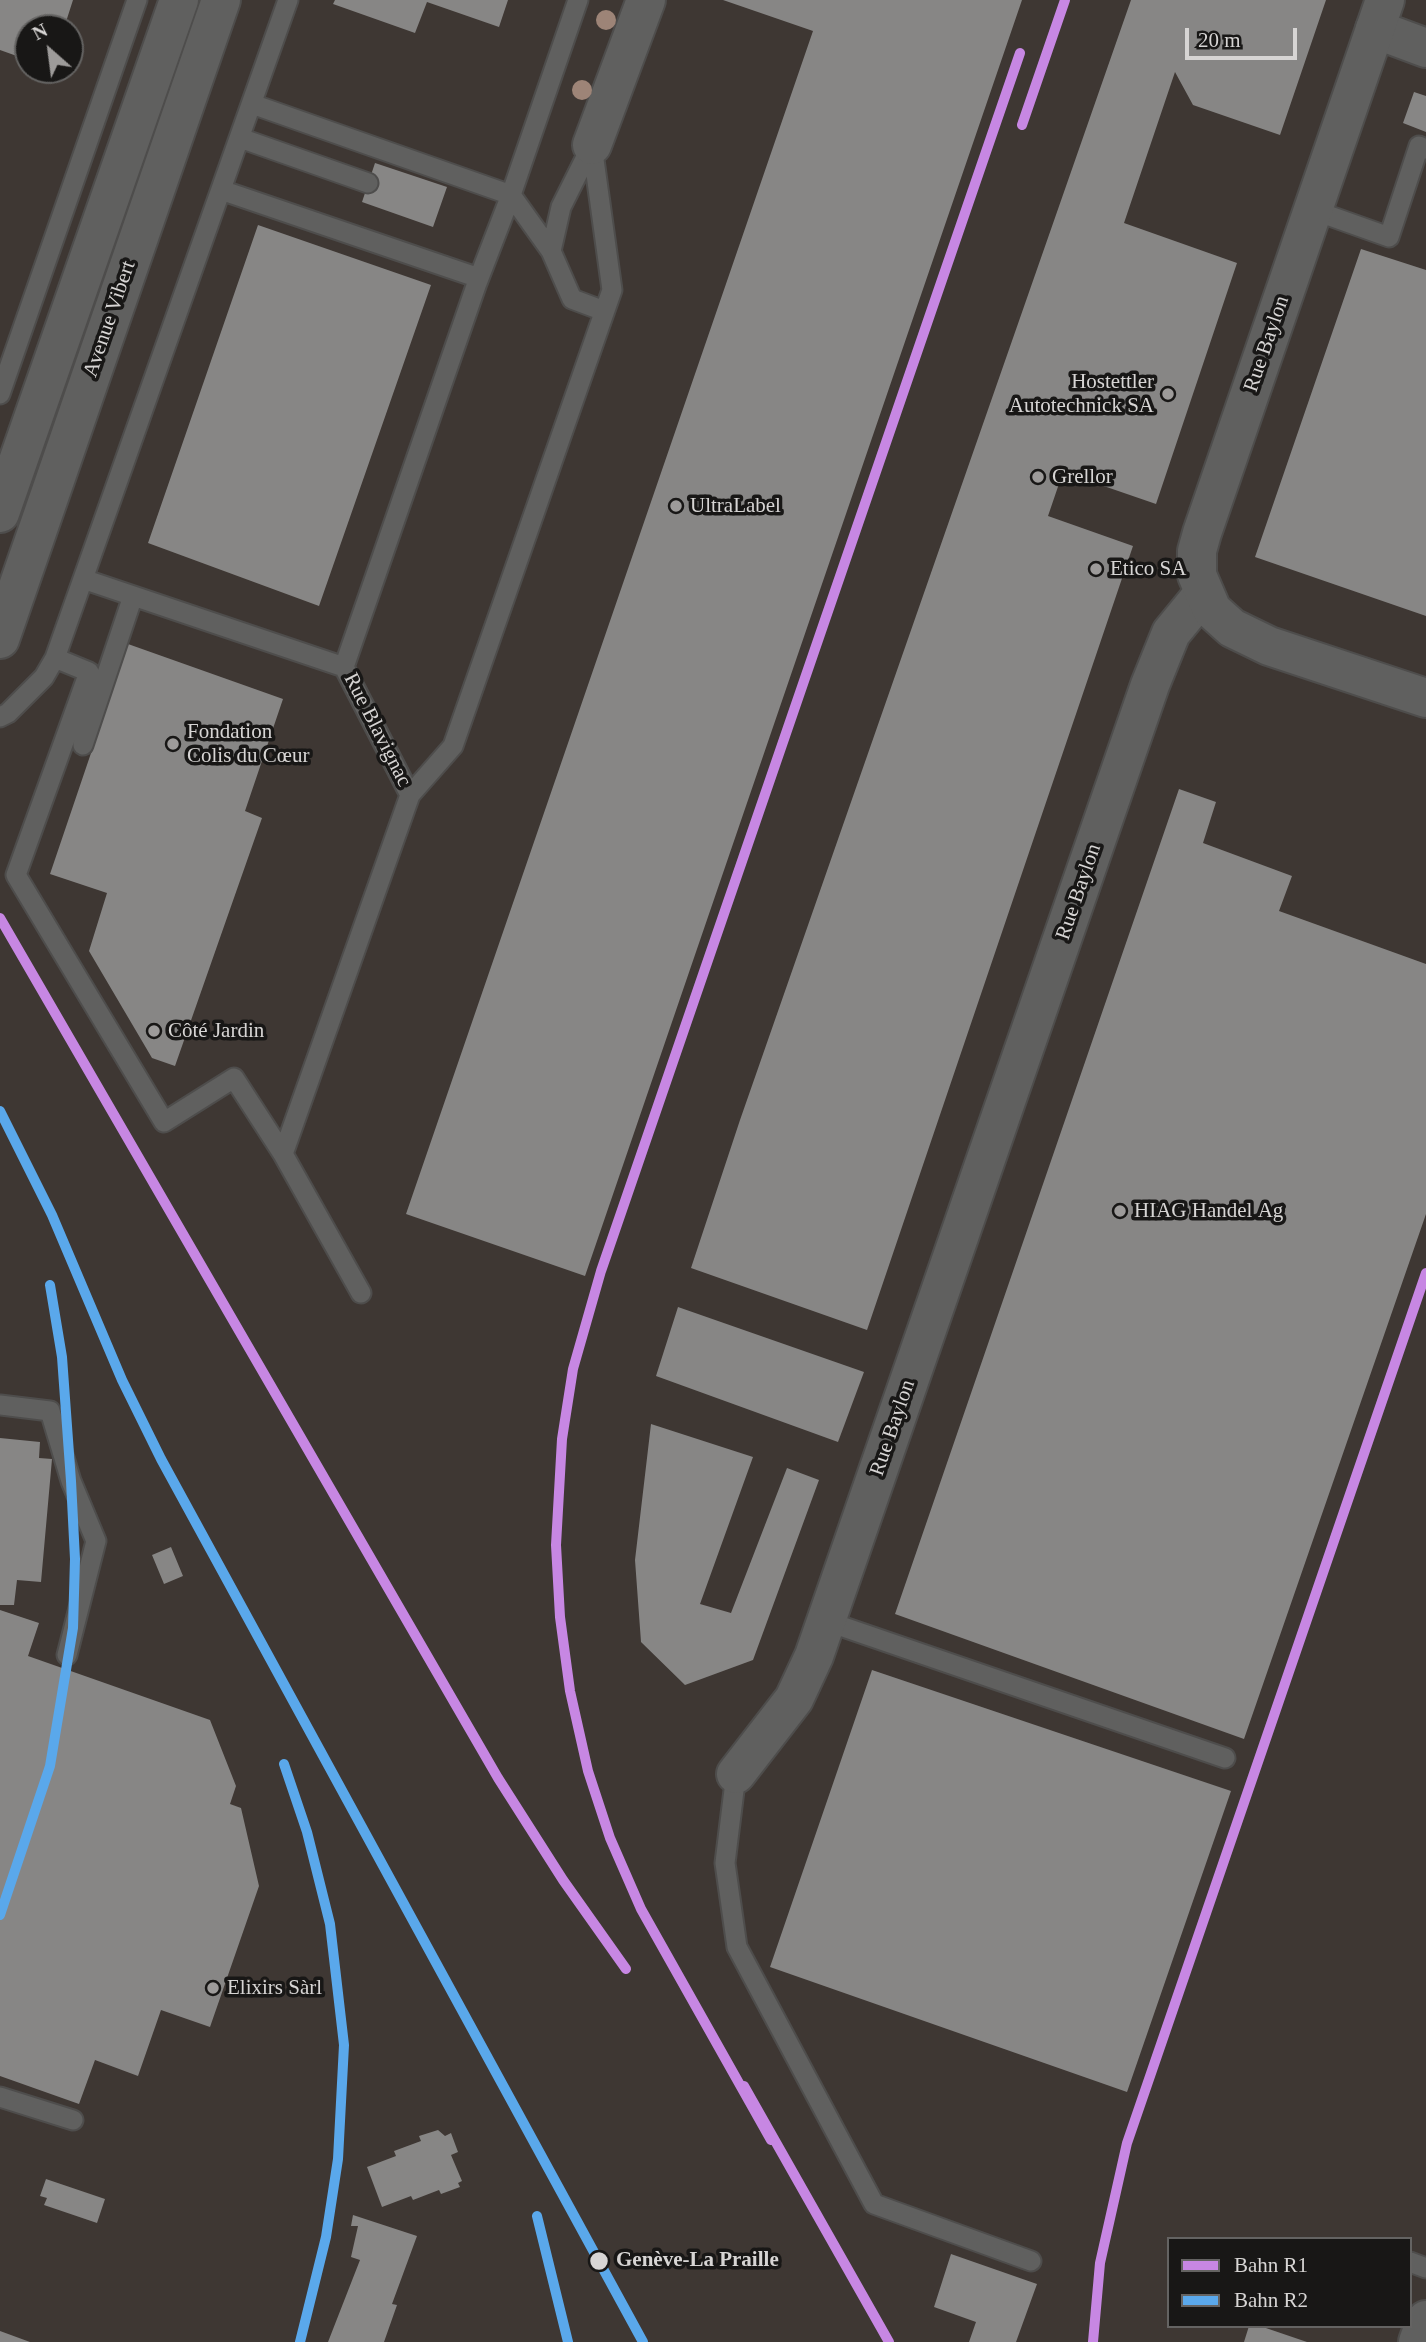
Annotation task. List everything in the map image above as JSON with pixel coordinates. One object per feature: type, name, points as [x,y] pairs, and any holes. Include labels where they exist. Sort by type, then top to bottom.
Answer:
[{"type":"main road","name":"Avenue Vibert","points":[[0,513],[179,0]]},
{"type":"main road","name":"Avenue Vibert","points":[[0,639],[220,0]]},
{"type":"main road","points":[[592,145],[646,0]]},
{"type":"main road","points":[[1380,15],[1426,48]]},
{"type":"main road","name":"Rue Baylon","points":[[736,1774],[794,1699],[826,1621],[1150,685],[1171,633],[1203,594],[1197,575],[1197,551],[1202,533],[1380,15]]},
{"type":"main road","points":[[1203,594],[1212,610],[1232,628],[1269,646],[1426,698]]},
{"type":"main road","points":[[1418,2342],[1426,2320]]},
{"type":"lane","points":[[0,394],[137,0]]},
{"type":"lane","points":[[4,715],[63,662],[83,579],[288,0]]},
{"type":"lane","name":"Rue Blavignac","points":[[283,1154],[410,794],[344,667],[578,0]]},
{"type":"lane","points":[[252,104],[511,195],[551,251],[572,299],[604,311]]},
{"type":"lane","points":[[240,138],[368,183]]},
{"type":"lane","points":[[551,251],[561,207],[592,145]]},
{"type":"lane","points":[[410,794],[453,746],[612,290],[592,145]]},
{"type":"lane","points":[[1313,210],[1389,237],[1419,146],[1426,149]]},
{"type":"lane","points":[[221,190],[479,278]]},
{"type":"lane","points":[[83,579],[344,667]]},
{"type":"lane","points":[[83,745],[133,596]]},
{"type":"lane","points":[[63,662],[89,672],[16,876],[164,1122],[234,1078],[283,1154],[361,1293]]},
{"type":"lane","points":[[0,1405],[50,1411],[71,1480],[96,1541],[67,1655]]},
{"type":"lane","points":[[826,1621],[1225,1758]]},
{"type":"lane","points":[[736,1774],[725,1863],[737,1947],[874,2204],[1031,2261]]},
{"type":"lane","points":[[0,2097],[73,2120]]},
{"type":"shaded area","points":[[0,0],[1426,0],[1426,2342],[0,2342]]},
{"type":"building","points":[[0,0],[73,0],[68,14],[14,14],[14,55],[0,50]]},
{"type":"building","points":[[335,0],[508,0],[499,27],[427,2],[415,33],[333,4]]},
{"type":"building","points":[[723,0],[1022,0],[585,1276],[406,1214],[813,31]]},
{"type":"building","points":[[1131,0],[1326,0],[1280,135],[1193,105],[1175,72],[1124,223],[1237,263],[1156,504],[1063,472],[1048,516],[1133,546],[867,1330],[691,1268],[740,1120]]},
{"type":"building","points":[[1414,92],[1426,96],[1426,132],[1403,123]]},
{"type":"building","points":[[375,163],[447,187],[433,227],[362,202]]},
{"type":"building","points":[[258,225],[431,285],[319,606],[148,543]]},
{"type":"building","points":[[1361,249],[1426,270],[1426,616],[1255,557]]},
{"type":"building","points":[[128,644],[283,699],[245,811],[262,818],[175,1066],[152,1058],[89,951],[107,893],[50,874]]},
{"type":"building","points":[[1179,789],[1216,802],[1203,843],[1292,876],[1279,911],[1426,964],[1426,1214],[1244,1739],[895,1614]]},
{"type":"building","points":[[678,1307],[864,1372],[838,1442],[656,1376]]},
{"type":"building","points":[[651,1424],[753,1457],[700,1604],[731,1613],[787,1468],[819,1480],[753,1660],[685,1685],[641,1642],[635,1560]]},
{"type":"building","points":[[0,1438],[40,1442],[39,1458],[52,1459],[41,1582],[17,1580],[14,1605],[0,1605]]},
{"type":"building","points":[[171,1547],[183,1576],[164,1584],[152,1555]]},
{"type":"building","points":[[0,1610],[39,1623],[28,1656],[210,1720],[236,1786],[230,1804],[241,1808],[259,1886],[210,2027],[161,2010],[138,2076],[95,2060],[79,2104],[0,2076]]},
{"type":"building","points":[[872,1670],[1231,1791],[1127,2092],[770,1967]]},
{"type":"building","points":[[438,2130],[445,2136],[451,2133],[458,2152],[451,2155],[462,2181],[458,2183],[460,2187],[441,2194],[439,2190],[413,2200],[411,2196],[382,2207],[367,2167],[396,2156],[394,2151],[421,2141],[419,2136]]},
{"type":"building","points":[[46,2179],[105,2199],[97,2223],[44,2205],[47,2198],[40,2196]]},
{"type":"building","points":[[353,2215],[417,2236],[392,2304],[397,2305],[384,2342],[328,2342],[360,2260],[351,2257],[358,2226],[351,2226]]},
{"type":"building","points":[[951,2254],[1037,2284],[1016,2342],[969,2342],[976,2322],[934,2307]]},
{"type":"building","points":[[1248,2328],[1266,2328],[1307,2342],[1244,2342]]},
{"type":"building","points":[[0,2331],[30,2342],[0,2342]]},
{"type":"rail line","name":"R1","points":[[1022,125],[1065,0]]},
{"type":"rail line","name":"R1","points":[[771,2140],[641,1909],[610,1838],[588,1771],[570,1691],[560,1617],[556,1545],[562,1439],[573,1369],[601,1271],[1020,53]]},
{"type":"rail line","name":"R1","points":[[0,918],[498,1778],[563,1880],[626,1969]]},
{"type":"rail line","name":"R2","points":[[0,1111],[52,1215],[122,1380],[161,1459],[643,2342]]},
{"type":"rail line","name":"R1","points":[[1093,2342],[1100,2263],[1127,2143],[1426,1273]]},
{"type":"rail line","name":"R2","points":[[0,1915],[50,1766],[73,1628],[75,1559],[71,1481],[62,1357],[50,1285]]},
{"type":"rail line","name":"R2","points":[[284,1764],[307,1832],[330,1924],[344,2045],[338,2159],[326,2237],[300,2342]]},
{"type":"rail line","name":"R1","points":[[744,2086],[889,2342]]},
{"type":"rail line","name":"R2","points":[[537,2216],[568,2342]]},
{"type":"place","name":"Hostettler Autotechnick SA","points":[[1168,394]]},
{"type":"place","name":"Grellor","points":[[1038,477]]},
{"type":"place","name":"UltraLabel","points":[[676,506]]},
{"type":"place","name":"Etico SA","points":[[1096,569]]},
{"type":"place","name":"Fondation Colis du Cœur","points":[[173,744]]},
{"type":"place","name":"Côté Jardin","points":[[154,1031]]},
{"type":"place","name":"HIAG Handel Ag","points":[[1120,1211]]},
{"type":"place","name":"Elixirs Sàrl","points":[[213,1988]]},
{"type":"place","name":"Genève-La Praille","points":[[599,2261]]}]
